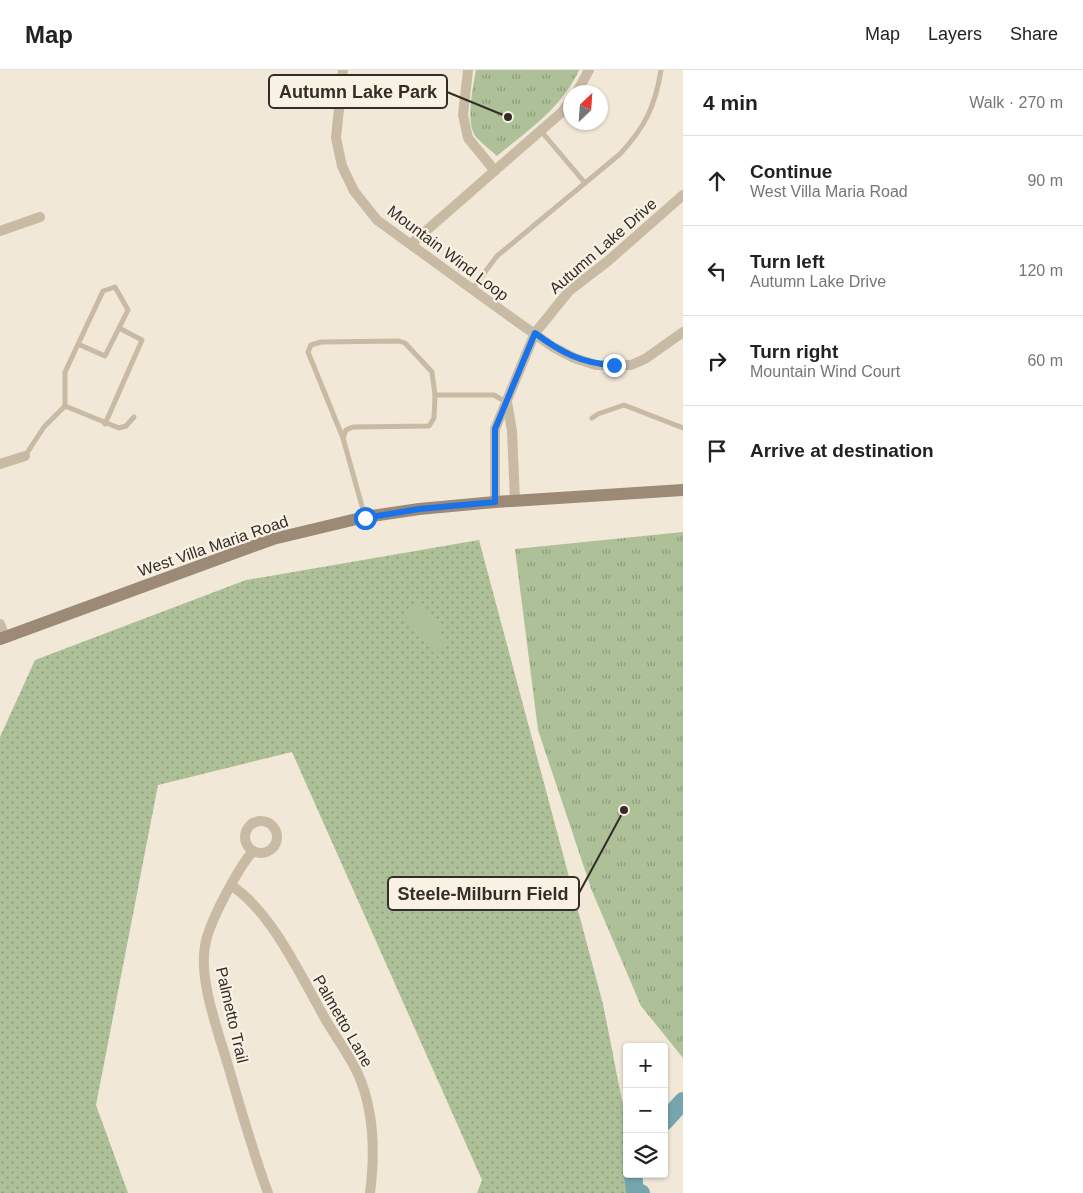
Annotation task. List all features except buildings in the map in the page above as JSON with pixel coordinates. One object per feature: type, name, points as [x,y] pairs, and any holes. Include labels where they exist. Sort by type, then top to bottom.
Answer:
[{"type":"main road","name":"West Villa Maria Road","points":[[3,638],[273,539],[365,518],[419,509],[495,502],[683,490]]},
{"type":"street","name":"Mountain Wind Loop","points":[[343,70],[336,138],[342,166],[354,192],[377,220],[472,289],[574,358],[596,365],[630,365],[646,359],[683,332]]},
{"type":"street","points":[[468,70],[463,115],[468,138],[495,170]]},
{"type":"street","points":[[581,85],[589,70]]},
{"type":"street","points":[[411,244],[541,130],[563,108]]},
{"type":"street","name":"Autumn Lake Drive","points":[[495,502],[495,429],[535,333],[569,292],[608,261],[683,195]]},
{"type":"street","points":[[0,231],[40,217]]},
{"type":"street","points":[[506,402],[512,431],[516,501]]},
{"type":"street","points":[[0,464],[25,456]]},
{"type":"street","points":[[0,624],[3,638]]},
{"type":"street","name":"Palmetto Trail","points":[[253,851],[208,928],[204,948],[204,972],[255,1158],[268,1193]]},
{"type":"street","name":"Palmetto Lane","points":[[232,886],[246,895],[268,921],[358,1074],[368,1109],[373,1141],[373,1168],[370,1193]]},
{"type":"lane","points":[[472,289],[497,256],[620,154],[638,135],[651,112],[661,70]]},
{"type":"lane","points":[[541,130],[585,183]]},
{"type":"lane","points":[[25,456],[44,427],[65,406],[65,372],[78,344],[103,291],[115,287],[128,310],[105,356],[78,344]]},
{"type":"lane","points":[[105,424],[142,340],[119,328]]},
{"type":"lane","points":[[343,438],[346,430],[353,427],[429,426],[434,418],[435,395],[432,372],[405,343],[399,341],[321,342],[311,345],[308,352],[343,438],[365,518]]},
{"type":"lane","points":[[435,395],[494,395],[506,402]]},
{"type":"lane","points":[[592,418],[617,406],[624,405],[683,428]]},
{"type":"lane","points":[[65,406],[105,424],[119,428],[126,426],[134,417]]},
{"type":"green space","points":[[476,70],[579,70],[571,85],[563,85],[563,96],[554,107],[497,156],[478,140],[473,131],[470,114]]},
{"type":"green space","points":[[683,532],[683,1058],[641,1006],[592,891],[538,730],[515,549]]},
{"type":"green space","points":[[479,540],[603,1004],[623,1106],[623,1178],[637,1178],[640,1193],[477,1193],[482,1180],[292,752],[158,785],[96,1105],[128,1193],[0,1193],[0,737],[35,660],[246,580]]},
{"type":"green space","points":[[410,605],[424,606],[429,611],[439,626],[446,649],[435,656],[405,615]]},
{"type":"waterway","points":[[668,1118],[683,1101]]},
{"type":"waterway","points":[[633,1178],[635,1191],[641,1193]]},
{"type":"place","name":"Autumn Lake Park","points":[[508,117]]},
{"type":"place","name":"Steele-Milburn Field","points":[[624,810]]},
{"type":"route","points":[[365,518],[419,509],[495,502],[495,429],[535,333],[553,347],[574,358],[596,365],[614,365]]}]
